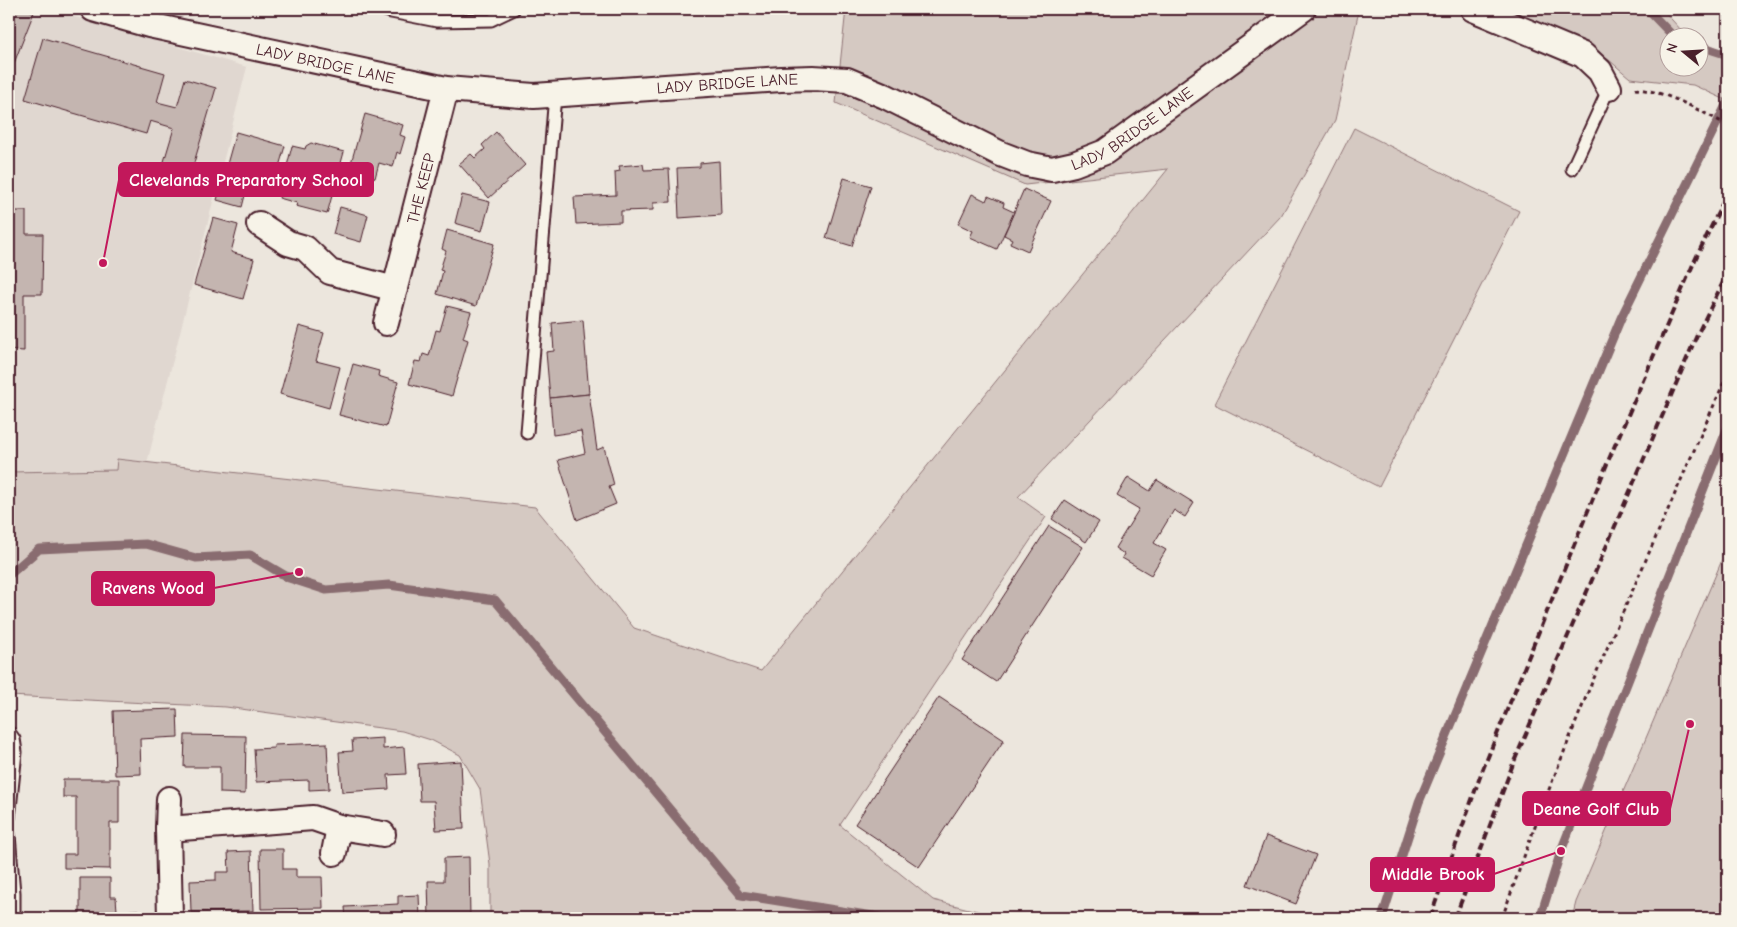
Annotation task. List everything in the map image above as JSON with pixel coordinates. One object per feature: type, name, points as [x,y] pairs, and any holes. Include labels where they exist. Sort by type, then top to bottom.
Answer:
[{"type":"street","name":"LADY BRIDGE LANE","points":[[93,9],[168,29],[446,89],[534,96],[797,79],[847,80],[885,96],[1001,154],[1027,164],[1052,169],[1074,164],[1105,152],[1303,9]]},
{"type":"street","points":[[1473,9],[1583,55],[1600,71],[1609,88]]},
{"type":"street","name":"THE KEEP","points":[[386,323],[446,89]]},
{"type":"street","points":[[259,224],[288,242],[305,248],[330,272],[395,289]]},
{"type":"street","points":[[170,799],[168,829],[170,918]]},
{"type":"street","points":[[168,829],[313,818],[339,827],[383,834]]},
{"type":"street","points":[[334,853],[339,827]]},
{"type":"lane","points":[[382,9],[437,20],[491,20],[514,9]]},
{"type":"lane","points":[[1572,169],[1609,88]]},
{"type":"lane","points":[[527,433],[555,95]]},
{"type":"lane","points":[[9,732],[14,739],[16,752],[9,818]]},
{"type":"lane","points":[[9,836],[14,918]]},
{"type":"path","points":[[1609,88],[1643,90],[1664,95],[1728,125]]},
{"type":"path","points":[[1502,918],[1540,812],[1590,687],[1728,373]]},
{"type":"shaded area","points":[[9,9],[47,9],[247,67],[147,463],[117,459],[116,470],[9,472]]},
{"type":"shaded area","points":[[846,9],[1351,9],[1358,15],[1335,120],[1281,216],[1018,497],[1046,517],[840,825],[933,900],[1005,918],[490,918],[490,864],[480,789],[460,755],[431,740],[402,731],[226,707],[9,696],[9,472],[116,470],[117,459],[535,507],[634,628],[761,671],[1168,169],[1025,185],[836,103]]},
{"type":"shaded area","points":[[1496,9],[1662,9],[1679,28],[1660,28],[1660,78],[1710,78],[1710,45],[1728,53],[1728,101],[1693,85],[1630,78],[1609,60],[1587,48]]},
{"type":"shaded area","points":[[1354,128],[1519,211],[1379,487],[1214,404]]},
{"type":"shaded area","points":[[1728,546],[1728,918],[1572,918],[1576,902]]},
{"type":"building","points":[[9,9],[25,9],[34,12],[9,76]]},
{"type":"building","points":[[43,38],[165,73],[157,102],[177,107],[185,79],[216,88],[188,183],[160,175],[174,128],[150,121],[146,134],[25,99]]},
{"type":"building","points":[[365,114],[403,125],[400,135],[405,137],[400,154],[397,152],[393,167],[379,163],[375,178],[349,170]]},
{"type":"building","points":[[236,132],[285,146],[273,187],[249,180],[242,207],[217,200]]},
{"type":"building","points":[[496,132],[525,165],[489,198],[459,164],[471,154],[475,158],[485,149],[482,145]]},
{"type":"building","points":[[311,143],[344,152],[327,214],[296,206],[297,203],[279,198],[292,146],[305,149]]},
{"type":"building","points":[[719,161],[721,215],[679,218],[677,168],[700,167],[700,163]]},
{"type":"building","points":[[643,164],[644,170],[669,169],[671,202],[653,203],[653,210],[621,211],[621,222],[576,224],[574,197],[616,195],[615,172],[620,171],[619,166]]},
{"type":"building","points":[[844,178],[871,186],[852,246],[826,238]]},
{"type":"building","points":[[1024,189],[1051,201],[1028,251],[1010,243],[1012,239],[1004,235]]},
{"type":"building","points":[[972,194],[986,201],[988,196],[1004,203],[1003,207],[1014,212],[997,249],[970,237],[973,231],[958,224]]},
{"type":"building","points":[[462,195],[490,202],[482,231],[455,223]]},
{"type":"building","points":[[340,207],[368,215],[361,242],[333,234]]},
{"type":"building","points":[[9,211],[26,211],[26,234],[43,234],[42,294],[24,294],[24,351],[9,350]]},
{"type":"building","points":[[213,218],[238,225],[231,252],[254,259],[243,299],[194,285]]},
{"type":"building","points":[[447,230],[494,244],[476,306],[437,294],[443,271],[440,270],[446,251],[442,249]]},
{"type":"building","points":[[447,306],[471,312],[463,338],[468,340],[452,396],[409,384],[415,361],[421,362],[423,354],[429,356],[436,330],[440,331]]},
{"type":"building","points":[[583,320],[589,394],[550,398],[546,352],[554,351],[552,323]]},
{"type":"building","points":[[299,326],[324,333],[316,361],[340,367],[329,408],[280,394]]},
{"type":"building","points":[[353,364],[379,371],[378,376],[398,382],[386,427],[339,415]]},
{"type":"building","points":[[589,394],[597,450],[604,447],[614,485],[609,487],[616,504],[577,520],[558,460],[585,453],[581,431],[553,435],[550,398]]},
{"type":"building","points":[[1128,477],[1150,491],[1157,480],[1194,503],[1185,517],[1174,510],[1154,543],[1166,550],[1151,575],[1122,558],[1124,554],[1115,548],[1139,509],[1117,496]]},
{"type":"building","points":[[1065,500],[1099,522],[1086,542],[1052,519]]},
{"type":"building","points":[[1049,526],[1083,547],[996,682],[962,660]]},
{"type":"building","points":[[939,697],[1004,740],[919,867],[855,824]]},
{"type":"building","points":[[177,709],[178,737],[140,739],[141,774],[115,775],[113,711]]},
{"type":"building","points":[[185,735],[246,736],[245,794],[220,793],[220,767],[184,767]]},
{"type":"building","points":[[383,738],[383,749],[404,747],[406,774],[388,775],[389,789],[342,792],[339,752],[353,751],[352,740]]},
{"type":"building","points":[[327,743],[329,789],[309,790],[309,780],[256,782],[254,749],[274,748],[274,745]]},
{"type":"building","points":[[461,761],[464,829],[436,830],[434,801],[420,801],[418,764]]},
{"type":"building","points":[[63,779],[119,779],[119,823],[110,823],[110,869],[64,868],[64,854],[76,854],[76,797],[63,797]]},
{"type":"building","points":[[1266,836],[1316,855],[1296,904],[1247,885]]},
{"type":"building","points":[[260,849],[283,849],[283,869],[296,869],[296,877],[322,877],[323,908],[261,909]]},
{"type":"building","points":[[251,851],[253,911],[191,912],[190,881],[216,880],[216,872],[229,872],[228,852]]},
{"type":"building","points":[[469,857],[470,918],[429,918],[428,881],[444,881],[444,858]]},
{"type":"building","points":[[80,878],[110,878],[110,897],[116,897],[117,911],[139,910],[139,918],[80,918]]},
{"type":"building","points":[[419,895],[420,918],[346,918],[345,907],[398,904],[398,896]]},
{"type":"waterway","points":[[1644,9],[1648,10],[1665,28]]},
{"type":"waterway","points":[[1710,49],[1728,55]]},
{"type":"waterway","points":[[1382,918],[1419,802],[1621,318],[1728,101]]},
{"type":"waterway","points":[[1540,918],[1561,851],[1728,427]]},
{"type":"waterway","points":[[9,575],[39,549],[146,544],[196,558],[250,555],[289,578],[326,590],[389,585],[495,600],[741,895],[885,918]]},
{"type":"railway","points":[[1430,918],[1481,774],[1609,459],[1695,260],[1728,192]]},
{"type":"railway","points":[[1455,918],[1513,764],[1697,335],[1728,272]]},
{"type":"place","name":"Clevelands Preparatory School","points":[[103,263]]},
{"type":"place","name":"Ravens Wood","points":[[299,572]]},
{"type":"place","name":"Deane Golf Club","points":[[1690,724]]},
{"type":"place","name":"Middle Brook","points":[[1561,851]]}]
